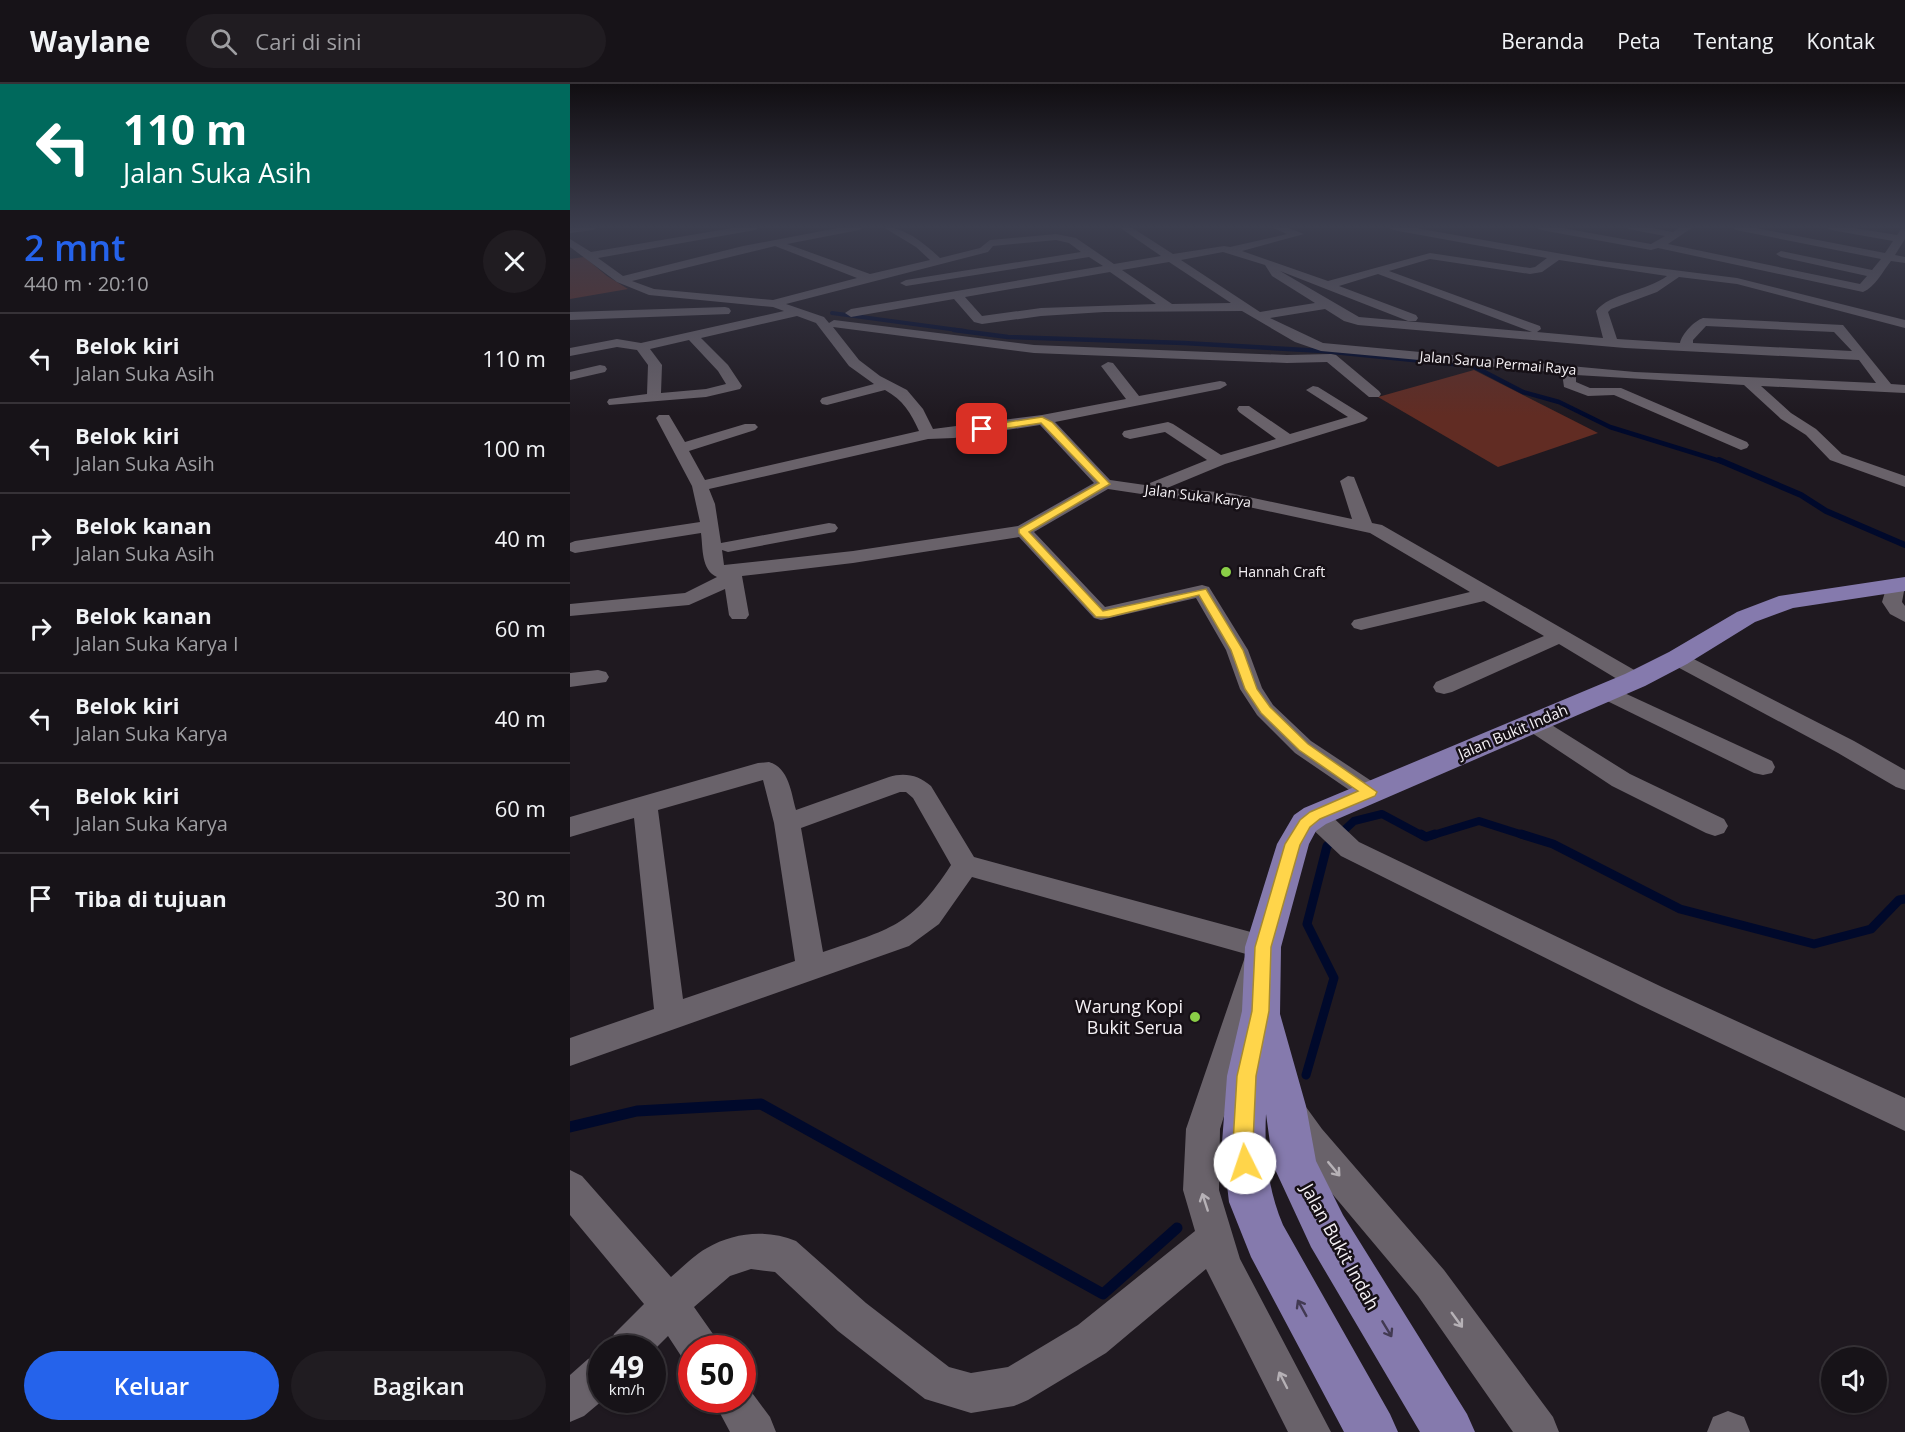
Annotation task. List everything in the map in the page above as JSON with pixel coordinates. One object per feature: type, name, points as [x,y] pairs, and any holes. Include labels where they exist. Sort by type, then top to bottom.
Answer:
[{"type":"main road","name":"Jalan Bukit Indah","points":[[1372,1432],[1267,1241],[1251,1202],[1243,1143],[1247,1076],[1261,1011],[1263,947],[1293,844],[1305,823],[1332,831],[1370,792],[1635,681],[1746,617],[1788,601],[1900,585]]},
{"type":"main road","name":"Jalan Bukit Indah","points":[[1261,1011],[1285,1106],[1295,1165],[1327,1231],[1449,1432]]},
{"type":"street","points":[[646,290],[775,304],[824,322],[1034,349],[1287,359],[1333,353],[1338,366],[1374,394]]},
{"type":"street","points":[[570,352],[617,343],[641,347],[692,336],[761,315],[775,304],[822,290]]},
{"type":"street","points":[[570,316],[761,315],[796,310],[877,290]]},
{"type":"street","points":[[922,290],[930,299]]},
{"type":"street","points":[[851,313],[906,308],[930,299],[985,290]]},
{"type":"street","points":[[1017,290],[1041,312]]},
{"type":"street","points":[[1082,290],[1104,308]]},
{"type":"street","points":[[1144,290],[1168,307]]},
{"type":"street","name":"Jalan Sarua Permai Raya","points":[[1218,290],[1258,316],[1310,344],[1333,353],[1393,353],[1569,370],[1626,356],[1747,381],[1905,389]]},
{"type":"street","points":[[1302,290],[1352,320],[1564,339]]},
{"type":"street","points":[[1341,290],[1440,328]]},
{"type":"street","points":[[1430,290],[1564,339],[1626,356],[1686,347],[1863,356]]},
{"type":"street","points":[[1626,356],[1602,311],[1607,306],[1652,290]]},
{"type":"street","points":[[1772,290],[1905,324]]},
{"type":"street","points":[[957,295],[978,319],[982,320],[1041,312],[1104,308],[1243,307]]},
{"type":"street","points":[[1258,316],[1326,305]]},
{"type":"street","points":[[824,322],[854,363],[875,379],[902,393],[916,409],[928,434]]},
{"type":"street","points":[[1686,347],[1687,339],[1703,322],[1838,328],[1887,388]]},
{"type":"street","points":[[1393,353],[1401,325]]},
{"type":"street","points":[[614,402],[706,393],[735,386],[723,368],[692,336]]},
{"type":"street","points":[[641,347],[655,366],[654,398]]},
{"type":"street","points":[[1108,366],[1136,402]]},
{"type":"street","points":[[570,376],[600,369]]},
{"type":"street","points":[[1569,370],[1569,386],[1594,393],[1616,391],[1741,445]]},
{"type":"street","points":[[1747,381],[1786,416],[1811,432],[1836,457],[1905,482]]},
{"type":"street","points":[[827,401],[888,385]]},
{"type":"street","points":[[700,486],[928,434],[954,433],[1042,420],[1220,385]]},
{"type":"street","points":[[1146,490],[1219,461],[1360,418],[1313,390]]},
{"type":"street","points":[[1244,409],[1288,440]]},
{"type":"street","points":[[664,418],[700,486],[710,526],[715,566],[719,571],[729,575]]},
{"type":"street","points":[[570,610],[689,599],[729,575],[1023,531],[1105,484],[1081,461],[1049,423],[1042,420]]},
{"type":"street","points":[[681,448],[750,427]]},
{"type":"street","points":[[1130,434],[1168,427],[1219,461]]},
{"type":"street","points":[[1347,481],[1364,526]]},
{"type":"street","name":"Jalan Suka Karya","points":[[1105,484],[1230,498],[1376,529],[1419,552],[1635,681]]},
{"type":"street","points":[[575,547],[710,526]]},
{"type":"street","points":[[728,546],[830,528]]},
{"type":"street","points":[[1023,531],[1101,614],[1202,591],[1237,650],[1251,689],[1265,710],[1303,747],[1370,792]]},
{"type":"street","points":[[792,535],[798,563]]},
{"type":"street","points":[[729,575],[739,615]]},
{"type":"street","points":[[1900,585],[1892,602],[1905,616]]},
{"type":"street","points":[[1361,624],[1487,594]]},
{"type":"street","points":[[1444,687],[1558,637]]},
{"type":"street","points":[[1678,658],[1905,781]]},
{"type":"street","points":[[570,681],[598,677]]},
{"type":"street","points":[[1607,692],[1763,767]]},
{"type":"street","points":[[1534,724],[1621,780],[1715,826]]},
{"type":"street","points":[[570,827],[758,772],[770,771],[774,776],[787,823],[811,968]]},
{"type":"street","points":[[787,823],[898,783],[906,783],[922,792],[965,865],[1263,947],[1203,1129],[1201,1191],[1224,1266],[1310,1432]]},
{"type":"street","points":[[645,805],[670,1017]]},
{"type":"street","points":[[1332,831],[1651,996],[1905,1115]]},
{"type":"street","points":[[570,1052],[909,933],[939,906],[965,865]]},
{"type":"street","points":[[1285,1106],[1310,1141],[1431,1283],[1538,1432]]},
{"type":"street","points":[[570,1188],[669,1304],[690,1335]]},
{"type":"street","points":[[642,1335],[669,1304],[719,1262],[751,1251],[783,1254],[852,1317],[939,1385],[971,1393],[1014,1386],[1080,1348],[1216,1237]]},
{"type":"street","points":[[570,1402],[588,1386]]},
{"type":"street","points":[[742,1413],[755,1432]]},
{"type":"shaded area","points":[[570,290],[623,290],[570,299]]},
{"type":"shaded area","points":[[1474,370],[1598,433],[1498,467],[1378,397]]},
{"type":"waterway","points":[[832,313],[965,331]]},
{"type":"waterway","points":[[954,330],[1008,337],[1184,343],[1323,351],[1473,366],[1523,392],[1559,402],[1610,427],[1723,462]]},
{"type":"waterway","points":[[1719,460],[1801,495],[1826,511],[1905,545]]},
{"type":"waterway","points":[[1338,836],[1354,821],[1382,814],[1423,836]]},
{"type":"waterway","points":[[1430,836],[1479,821],[1526,836]]},
{"type":"waterway","points":[[1306,1075],[1334,978],[1307,924],[1327,846],[1340,834]]},
{"type":"waterway","points":[[1421,834],[1426,837],[1435,834]]},
{"type":"waterway","points":[[1521,834],[1553,844],[1680,909],[1814,944],[1871,929],[1899,900],[1905,899]]},
{"type":"waterway","points":[[570,1127],[637,1111],[761,1104],[1103,1294],[1177,1228]]},
{"type":"place","name":"Hannah Craft","points":[[1226,572]]},
{"type":"place","name":"Warung Kopi Bukit Serua","points":[[1195,1017]]},
{"type":"route","points":[[982,429],[1031,420],[1042,420],[1049,423],[1081,461],[1105,484],[1023,531],[1098,613],[1109,614],[1202,591],[1237,650],[1251,689],[1265,710],[1303,747],[1370,792],[1315,816],[1305,823],[1293,844],[1263,947],[1261,1011],[1247,1076],[1243,1143],[1245,1163]]}]
